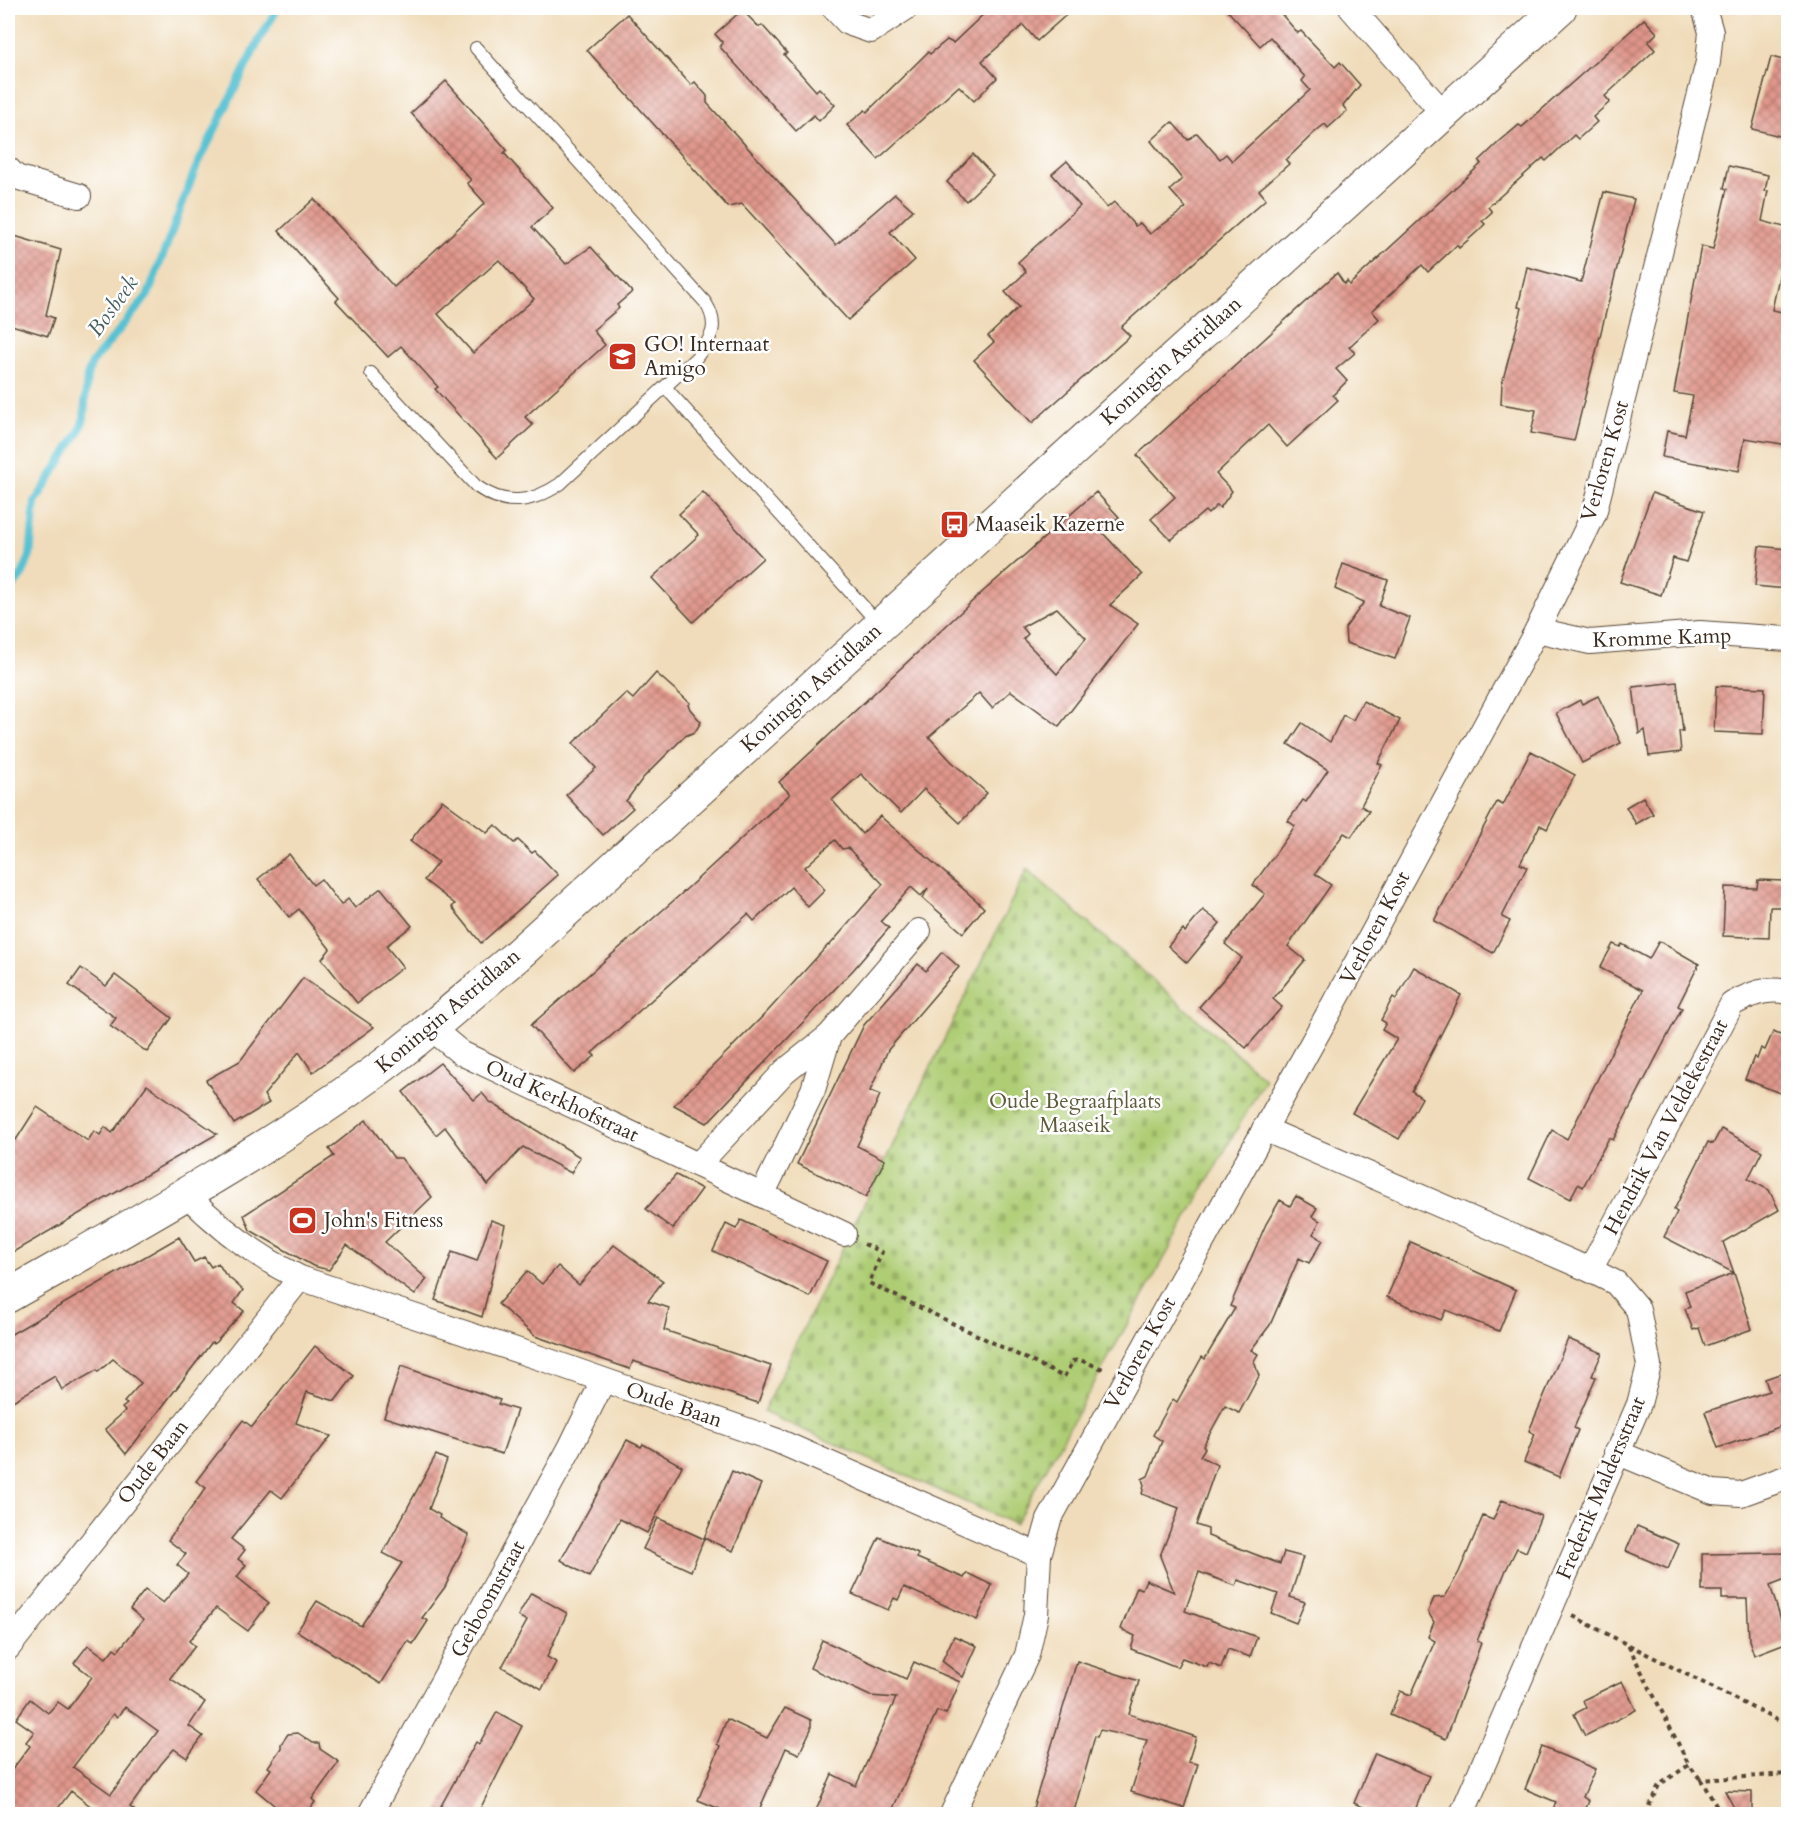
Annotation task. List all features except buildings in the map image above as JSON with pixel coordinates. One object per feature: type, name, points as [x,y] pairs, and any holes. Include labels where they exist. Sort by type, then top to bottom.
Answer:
[{"type":"main road","name":"Koningin Astridlaan","points":[[8,1296],[186,1194],[328,1104],[430,1028],[514,958],[1560,8]]},
{"type":"street","points":[[834,8],[848,23],[871,31],[906,8]]},
{"type":"street","points":[[1351,8],[1443,113]]},
{"type":"street","name":"Verloren Kost","points":[[952,1815],[1027,1655],[1036,1615],[1039,1555],[1049,1520],[1537,630],[1594,514],[1708,62],[1711,32],[1704,8]]},
{"type":"street","points":[[8,169],[16,177],[79,196]]},
{"type":"street","name":"Kromme Kamp","points":[[1537,630],[1590,642],[1700,633],[1788,639]]},
{"type":"street","points":[[698,1165],[785,1071],[829,1036],[919,931]]},
{"type":"street","name":"Hendrik Van Veldekestraat","points":[[1590,1270],[1732,1005],[1754,992],[1778,990],[1788,992]]},
{"type":"street","name":"Oud Kerkhofstraat","points":[[430,1028],[461,1053],[844,1234]]},
{"type":"street","points":[[762,1196],[813,1090],[829,1036]]},
{"type":"street","name":"Frederik Maldersstraat","points":[[1264,1129],[1590,1270],[1616,1283],[1638,1309],[1648,1365],[1639,1404],[1616,1452],[1462,1815]]},
{"type":"street","name":"Oude Baan","points":[[186,1194],[222,1227],[265,1259],[300,1278],[552,1362],[778,1441],[1039,1555]]},
{"type":"street","name":"Oude Baan","points":[[8,1648],[300,1278]]},
{"type":"street","name":"Geiboomstraat","points":[[370,1815],[570,1448],[603,1381]]},
{"type":"street","points":[[1616,1452],[1713,1492],[1741,1494],[1788,1477]]},
{"type":"lane","points":[[371,373],[476,486],[495,497],[520,502],[545,494],[560,484],[665,387],[713,335],[712,313],[705,302],[476,48]]},
{"type":"lane","points":[[665,387],[880,625]]},
{"type":"path","points":[[844,1234],[882,1252],[869,1283],[1064,1377],[1073,1361],[1080,1360],[1126,1380]]},
{"type":"path","points":[[1551,1606],[1788,1726]]},
{"type":"path","points":[[1628,1645],[1689,1765],[1701,1780],[1721,1815]]},
{"type":"path","points":[[1645,1815],[1659,1785],[1689,1765]]},
{"type":"path","points":[[1701,1780],[1788,1774]]},
{"type":"green space","name":"Oude Begraafplaats Maaseik","points":[[1027,869],[1265,1079],[1015,1524],[763,1412]]},
{"type":"waterway","name":"Bosbeek","points":[[8,593],[22,575],[30,556],[35,502],[79,432],[84,418],[87,376],[92,363],[148,295],[195,170],[260,38],[278,8]]},
{"type":"place","name":"GO! Internaat Amigo","points":[[623,356]]},
{"type":"place","name":"Maaseik Kazerne","points":[[954,524]]},
{"type":"place","name":"John's Fitness","points":[[303,1220]]}]
